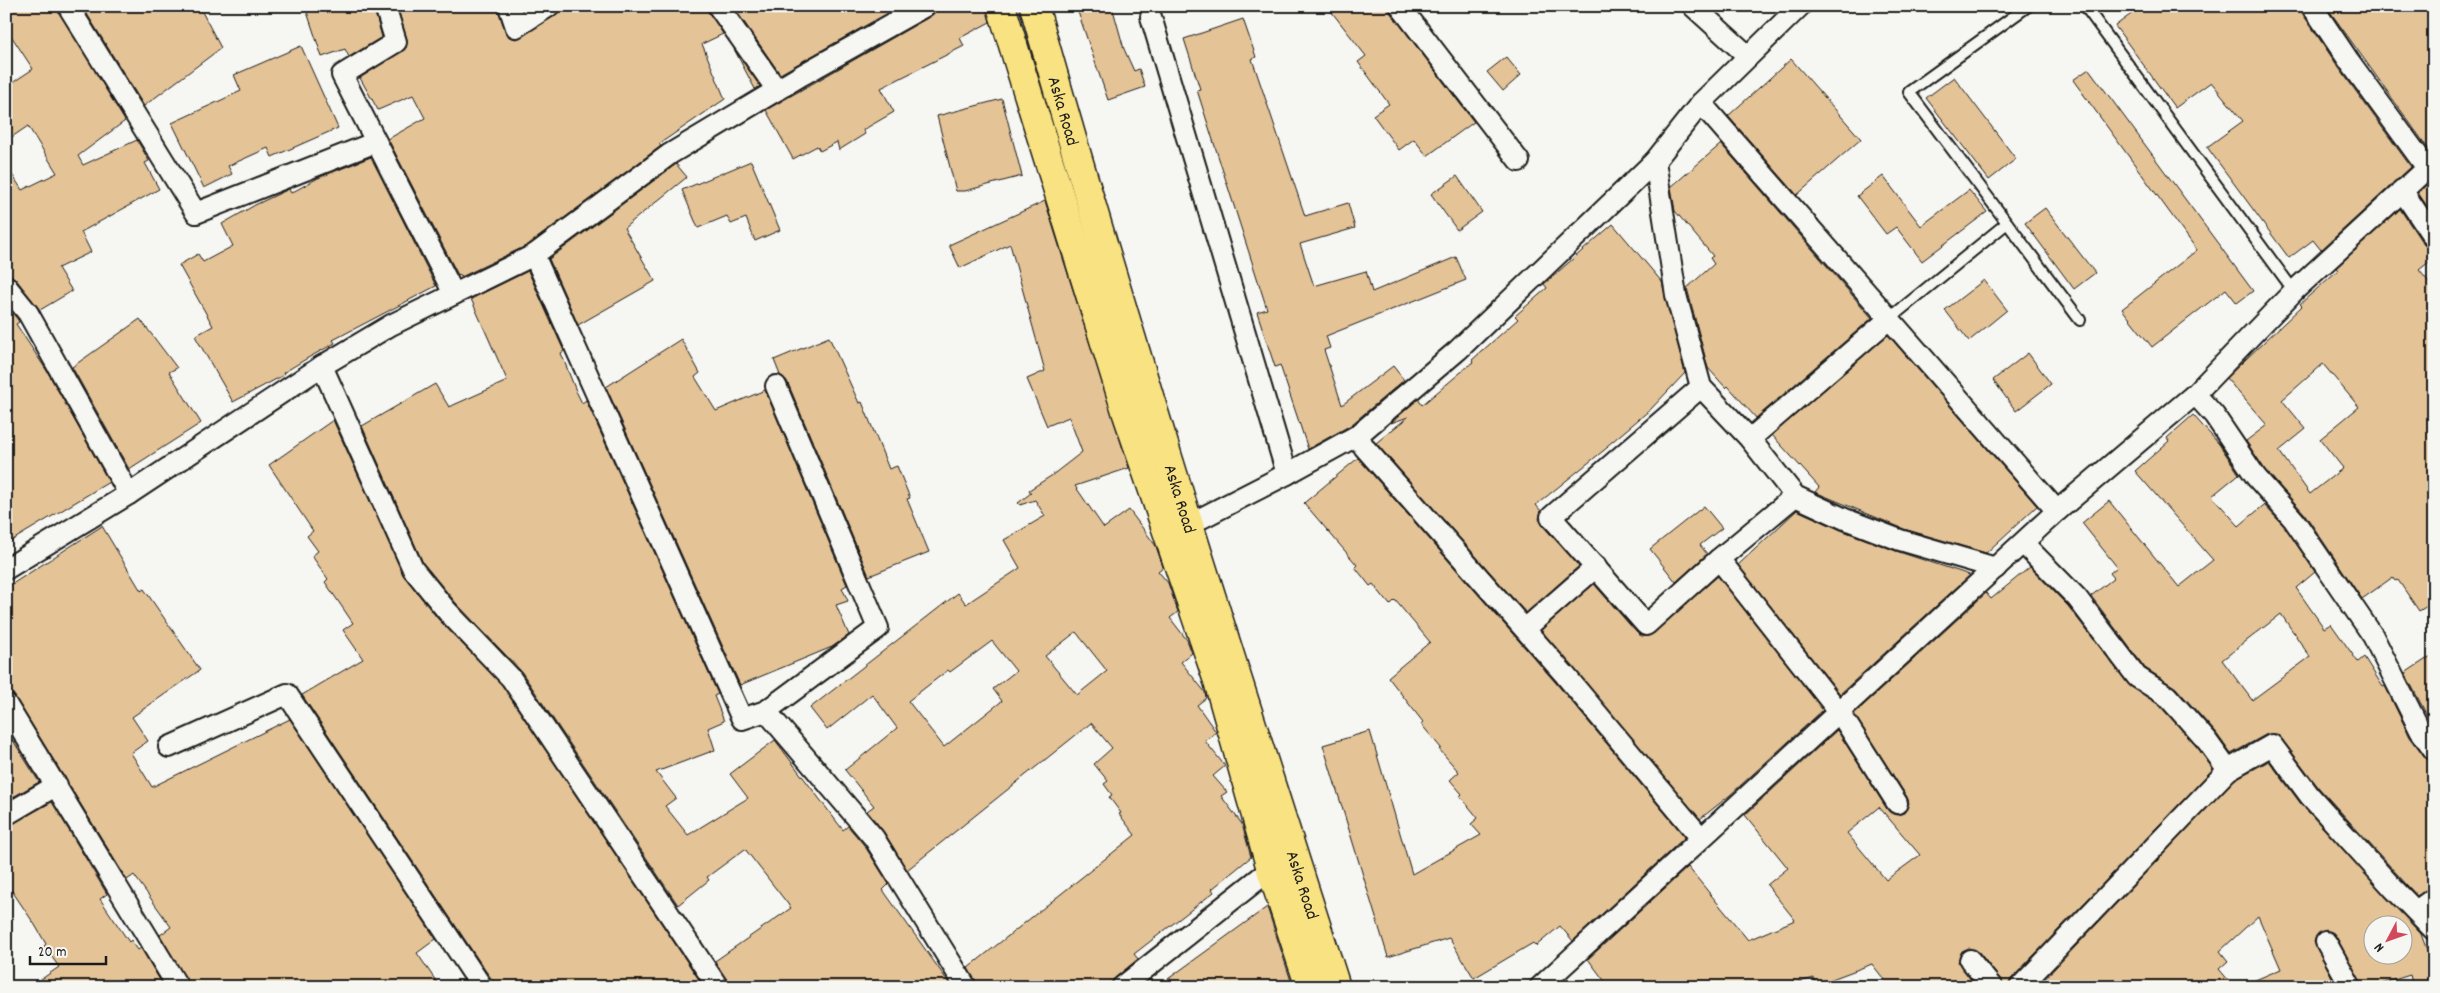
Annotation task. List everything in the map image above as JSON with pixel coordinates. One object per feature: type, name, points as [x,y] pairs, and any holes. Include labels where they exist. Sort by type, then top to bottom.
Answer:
[{"type":"highway","points":[[1001,6],[1127,414],[1218,681],[1271,869],[1310,987]]},
{"type":"highway","name":"Aska Road","points":[[1034,6],[1096,227],[1188,525],[1336,987]]},
{"type":"street","points":[[68,6],[196,213],[376,142]]},
{"type":"street","points":[[385,6],[396,42],[342,75],[454,294]]},
{"type":"street","points":[[509,6],[516,27],[549,6]]},
{"type":"street","points":[[718,6],[777,90]]},
{"type":"street","points":[[6,569],[128,494],[322,366],[391,325],[534,255],[670,154],[777,90],[925,6]]},
{"type":"street","points":[[1400,6],[1519,161]]},
{"type":"street","points":[[1693,6],[1748,56]]},
{"type":"street","points":[[1188,525],[1358,435],[1458,350],[1654,161],[1701,104],[1800,6]]},
{"type":"street","points":[[1540,987],[1840,713],[2057,511],[2195,394],[2294,291],[2430,165],[2349,61],[2312,6]]},
{"type":"street","points":[[1151,17],[1287,474]]},
{"type":"street","points":[[1701,104],[2057,511]]},
{"type":"street","points":[[1654,161],[1676,295],[1701,387],[1750,439],[1795,496],[1845,519],[1900,540],[1996,568]]},
{"type":"street","points":[[2402,190],[2434,238]]},
{"type":"street","points":[[534,255],[742,719],[766,711],[878,628],[776,386]]},
{"type":"street","points":[[6,286],[28,313],[128,494]]},
{"type":"street","points":[[1750,439],[1888,319]]},
{"type":"street","points":[[322,366],[413,569],[447,611],[511,678],[718,987]]},
{"type":"street","points":[[1701,387],[1552,517],[1646,625],[1719,559],[1795,496]]},
{"type":"street","points":[[2195,394],[2214,414],[2256,477],[2294,520],[2373,636],[2427,725],[2434,750]]},
{"type":"street","points":[[1358,435],[1364,447],[1525,628],[1701,838]]},
{"type":"street","points":[[2023,543],[2077,598],[2137,677],[2167,696],[2207,741],[2228,770]]},
{"type":"street","points":[[1719,559],[1840,713],[1897,803]]},
{"type":"street","points":[[1525,628],[1596,567]]},
{"type":"street","points":[[169,747],[287,694],[482,987]]},
{"type":"street","points":[[6,704],[57,785],[178,987]]},
{"type":"street","points":[[766,711],[874,838],[966,987]]},
{"type":"street","points":[[2020,987],[2228,770],[2272,745],[2310,796],[2393,888],[2434,930]]},
{"type":"street","points":[[6,816],[57,785]]},
{"type":"street","points":[[1122,987],[1271,869]]},
{"type":"street","points":[[2416,911],[2434,898]]},
{"type":"street","points":[[2326,942],[2351,987]]},
{"type":"street","points":[[1970,960],[1992,987]]},
{"type":"lane","points":[[2028,6],[1909,92],[2080,320]]},
{"type":"lane","points":[[2085,6],[2294,291]]},
{"type":"lane","points":[[1888,319],[2007,223]]},
{"type":"building","points":[[6,6],[56,6],[125,121],[78,156],[83,165],[137,140],[149,161],[145,163],[159,189],[81,232],[91,252],[58,268],[72,291],[40,310],[15,278],[6,274],[6,165],[22,190],[57,173],[28,126],[6,141],[6,87],[33,69],[6,28]]},
{"type":"building","points":[[82,6],[199,6],[221,48],[144,106]]},
{"type":"building","points":[[305,6],[373,6],[382,37],[349,57],[345,49],[322,57]]},
{"type":"building","points":[[397,6],[497,6],[505,31],[509,37],[516,39],[555,16],[561,6],[706,6],[723,34],[702,44],[725,99],[659,144],[661,146],[528,245],[461,277],[458,275],[388,139],[425,118],[413,95],[378,110],[360,78],[406,48],[407,39]]},
{"type":"building","points":[[733,6],[900,6],[780,74]]},
{"type":"building","points":[[937,6],[986,6],[990,22],[960,38],[964,46],[881,88],[894,112],[863,130],[865,134],[839,150],[837,142],[820,151],[817,146],[793,159],[766,110],[931,16]]},
{"type":"building","points":[[1076,6],[1112,6],[1124,49],[1134,71],[1139,69],[1145,87],[1108,100]]},
{"type":"building","points":[[1327,6],[1388,6],[1391,13],[1474,122],[1427,156],[1414,139],[1399,150],[1373,115],[1389,104],[1358,62],[1366,56]]},
{"type":"building","points":[[2142,6],[2300,6],[2302,13],[2339,68],[2411,167],[2321,250],[2313,240],[2289,258],[2207,147],[2243,121],[2211,82],[2175,108],[2115,26]]},
{"type":"building","points":[[2326,6],[2434,6],[2434,150],[2430,151]]},
{"type":"building","points":[[1243,19],[1256,57],[1252,59],[1305,216],[1348,203],[1355,228],[1300,244],[1314,286],[1366,271],[1372,292],[1456,257],[1466,280],[1326,336],[1330,348],[1324,350],[1342,405],[1393,366],[1404,380],[1351,425],[1308,449],[1280,365],[1275,367],[1257,312],[1267,309],[1197,90],[1200,89],[1184,39]]},
{"type":"building","points":[[301,46],[338,128],[272,157],[268,148],[228,166],[232,174],[204,188],[172,123],[241,91],[234,75]]},
{"type":"building","points":[[734,49],[760,86],[755,89]]},
{"type":"building","points":[[1506,57],[1521,75],[1503,91],[1487,72]]},
{"type":"building","points":[[1791,59],[1861,139],[1797,195],[1728,116]]},
{"type":"building","points":[[2089,69],[2253,291],[2237,303],[2226,289],[2152,347],[2122,309],[2197,250],[2073,80]]},
{"type":"building","points":[[1954,77],[2016,159],[1989,180],[1926,98]]},
{"type":"building","points":[[1002,99],[1022,176],[965,191],[956,191],[937,116]]},
{"type":"building","points":[[1721,144],[1872,318],[1756,418],[1728,386],[1726,388],[1708,368],[1687,288],[1714,264],[1710,258],[1713,256],[1675,211],[1671,187]]},
{"type":"building","points":[[371,157],[436,286],[333,340],[335,343],[283,373],[284,375],[233,402],[195,336],[213,326],[179,265],[198,254],[203,262],[233,246],[222,224],[255,205],[289,189],[291,193],[318,178]]},
{"type":"building","points":[[751,161],[780,230],[755,241],[746,218],[731,224],[727,216],[698,228],[682,190]]},
{"type":"building","points":[[676,164],[687,177],[624,228],[655,281],[578,325],[549,259]]},
{"type":"building","points":[[1457,176],[1482,212],[1457,230],[1431,194]]},
{"type":"building","points":[[1883,176],[1921,226],[1969,190],[1987,212],[1922,261],[1896,227],[1886,234],[1857,196]]},
{"type":"building","points":[[2434,178],[2434,216],[2418,193]]},
{"type":"building","points":[[1045,201],[1129,468],[1075,486],[1104,528],[1129,510],[1156,546],[1163,567],[1158,571],[1168,583],[1178,612],[1170,618],[1187,640],[1192,653],[1181,662],[1205,692],[1206,698],[1197,705],[1216,732],[1205,741],[1225,766],[1213,776],[1227,792],[1221,796],[1242,824],[1251,857],[1212,889],[1214,892],[1134,954],[1138,959],[1115,978],[1110,987],[978,987],[968,968],[1135,835],[1109,797],[1112,795],[1104,784],[1108,781],[1094,764],[1112,748],[1091,723],[907,870],[884,832],[867,811],[874,806],[845,770],[897,728],[872,694],[827,730],[810,708],[958,593],[966,604],[1020,568],[1004,540],[1045,516],[1035,500],[1020,505],[1018,503],[1031,493],[1029,490],[1082,452],[1069,417],[1047,426],[1027,379],[1045,371],[1010,244],[960,268],[949,245]],"holes":[[[1076,632],[1107,671],[1077,695],[1045,656]],[[992,641],[1016,671],[993,689],[1002,701],[944,747],[908,701],[948,670],[950,672]]]},
{"type":"building","points":[[2045,208],[2095,273],[2074,289],[2025,223]]},
{"type":"building","points":[[2400,209],[2424,245],[2434,250],[2434,258],[2419,270],[2434,288],[2434,602],[2419,611],[2398,580],[2396,581],[2393,577],[2362,599],[2304,513],[2265,470],[2246,441],[2267,425],[2226,378],[2302,306],[2300,304],[2338,270],[2336,268]],"holes":[[[2323,364],[2359,407],[2320,439],[2343,468],[2310,494],[2279,451],[2306,429],[2282,400]]]},
{"type":"building","points":[[1613,224],[1662,282],[1685,373],[1651,409],[1608,447],[1536,505],[1541,511],[1539,519],[1542,525],[1579,566],[1526,613],[1376,443],[1408,417],[1391,423],[1418,399],[1422,405],[1473,362],[1472,360],[1518,319],[1515,316],[1547,288],[1544,284]]},
{"type":"building","points":[[528,271],[564,351],[561,353],[576,391],[582,403],[586,400],[718,694],[714,696],[724,721],[708,728],[715,750],[656,772],[676,798],[665,806],[688,835],[748,798],[730,774],[775,740],[843,830],[848,826],[864,845],[889,884],[883,890],[952,987],[730,987],[715,961],[791,908],[745,849],[707,877],[709,880],[678,905],[521,671],[456,603],[423,563],[362,426],[435,384],[449,407],[505,382],[507,380],[471,299]]},
{"type":"building","points":[[1984,280],[2007,310],[1969,341],[1945,310]]},
{"type":"building","points":[[6,305],[18,320],[19,322],[16,324],[47,371],[109,482],[6,544]]},
{"type":"building","points":[[140,319],[177,368],[169,372],[201,423],[129,469],[72,367]]},
{"type":"building","points":[[1888,335],[2037,506],[1986,553],[1904,529],[1815,492],[1819,487],[1772,435]]},
{"type":"building","points":[[829,337],[859,403],[862,402],[889,469],[897,466],[910,498],[907,499],[929,552],[869,576],[787,381],[780,375],[774,360]]},
{"type":"building","points":[[681,339],[700,373],[695,377],[716,411],[765,390],[847,585],[842,588],[848,601],[836,605],[849,635],[832,647],[740,685],[606,387]]},
{"type":"building","points":[[2028,353],[2051,384],[2016,411],[1993,380]]},
{"type":"building","points":[[2193,415],[2219,444],[2239,474],[2212,496],[2239,526],[2264,505],[2285,527],[2315,572],[2296,588],[2324,628],[2331,624],[2358,662],[2364,657],[2383,687],[2385,686],[2410,737],[2425,757],[2434,762],[2434,886],[2417,896],[2319,788],[2277,734],[2267,734],[2231,754],[2216,733],[2176,688],[2145,668],[2091,596],[2114,578],[2110,573],[2117,567],[2082,523],[2109,501],[2179,587],[2213,560],[2135,471],[2169,441],[2167,438]],"holes":[[[2281,614],[2310,657],[2252,700],[2222,660]]]},
{"type":"building","points":[[333,420],[404,576],[438,619],[502,685],[704,987],[498,987],[302,695],[363,659],[343,630],[353,623],[325,582],[328,579],[312,556],[318,551],[307,536],[313,531],[269,465]]},
{"type":"building","points":[[1358,458],[1556,683],[1685,837],[1573,941],[1560,926],[1536,946],[1533,943],[1474,978],[1449,938],[1388,957],[1323,745],[1370,731],[1412,874],[1481,835],[1471,824],[1478,818],[1450,780],[1459,772],[1439,749],[1441,748],[1421,724],[1423,722],[1388,677],[1430,642],[1395,600],[1390,605],[1373,584],[1370,586],[1355,567],[1357,565],[1304,503]]},
{"type":"building","points":[[1704,506],[1722,528],[1700,545],[1707,554],[1676,582],[1650,549]]},
{"type":"building","points":[[1797,510],[1841,530],[1896,551],[1970,575],[1840,694],[1738,565]]},
{"type":"building","points":[[102,526],[141,591],[144,589],[200,670],[132,717],[148,741],[131,753],[152,787],[290,719],[436,939],[417,953],[440,987],[190,987],[160,935],[171,927],[134,875],[127,880],[6,682],[6,588]]},
{"type":"building","points":[[2030,567],[2068,606],[2128,684],[2159,705],[2198,748],[2213,769],[2011,979],[2008,987],[2004,987],[2001,980],[1979,952],[1969,948],[1962,951],[1958,962],[1976,987],[1890,987],[1872,964],[1816,985],[1814,978],[1781,987],[1609,987],[1588,959],[1688,867],[1748,940],[1795,920],[1767,885],[1788,868],[1745,815],[1837,730],[1887,809],[1897,815],[1904,813],[1909,803],[1907,797],[1854,714],[1986,593],[1991,599]],"holes":[[[1879,807],[1920,855],[1886,880],[1847,833]]]},
{"type":"building","points":[[1718,576],[1823,710],[1729,796],[1700,819],[1541,630],[1594,584],[1637,633],[1649,636]]},
{"type":"building","points":[[2434,654],[2434,729],[2405,673]]},
{"type":"building","points":[[6,729],[39,782],[6,801]]},
{"type":"building","points":[[2269,761],[2301,804],[2404,916],[2362,916],[2362,966],[2412,966],[2412,924],[2421,934],[2429,956],[2434,956],[2434,984],[2413,987],[2410,975],[2372,987],[2363,987],[2336,936],[2326,930],[2316,936],[2314,942],[2337,987],[2239,987],[2281,969],[2258,916],[2220,951],[2228,961],[2219,969],[2234,987],[2037,987],[2235,779]]},
{"type":"building","points":[[52,802],[107,894],[100,899],[129,942],[131,940],[138,950],[141,948],[164,987],[30,987],[59,967],[44,946],[46,944],[35,925],[6,882],[6,827]]},
{"type":"building","points":[[1267,907],[1293,987],[1157,987]]},
{"type":"building","points":[[1151,979],[1156,987],[1141,987]]}]
